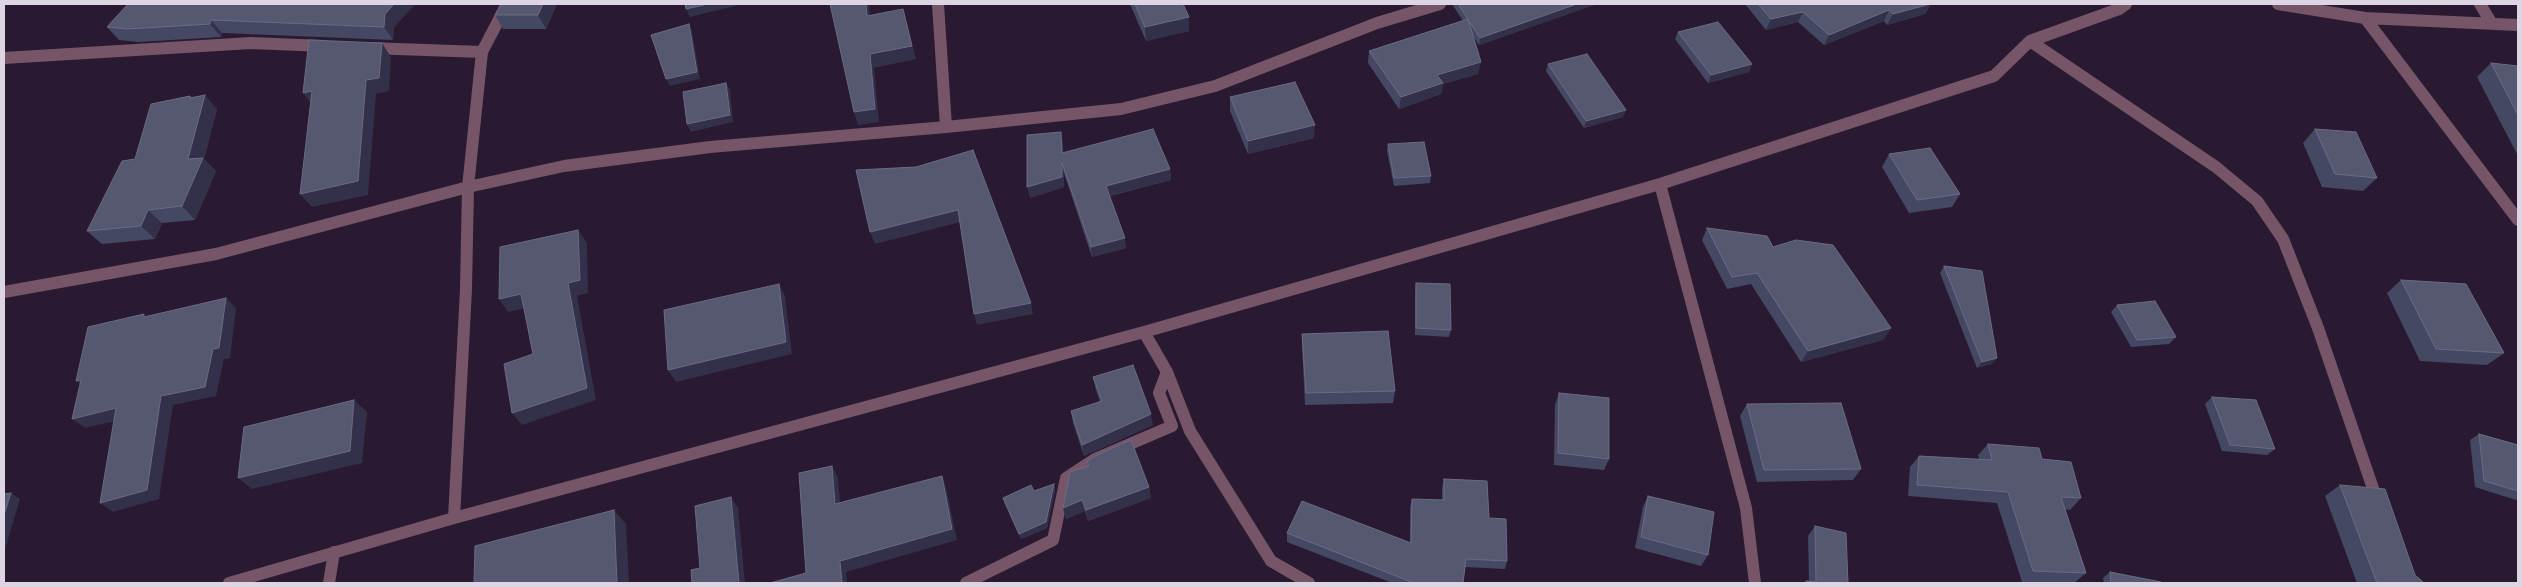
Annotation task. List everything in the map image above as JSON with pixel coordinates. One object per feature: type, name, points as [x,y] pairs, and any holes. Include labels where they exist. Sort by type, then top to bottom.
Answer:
[{"type":"street","points":[[454,518],[466,289],[468,187],[482,52],[507,4]]},
{"type":"street","points":[[938,4],[946,127]]},
{"type":"street","points":[[4,292],[216,254],[325,227],[468,187],[564,166],[710,147],[946,127],[1121,109],[1215,86],[1377,24],[1440,4]]},
{"type":"street","points":[[229,583],[454,518],[1144,332],[1660,184],[1994,76],[2030,41],[2120,9],[2126,4]]},
{"type":"street","points":[[2278,4],[2365,18],[2518,25]]},
{"type":"street","points":[[2480,4],[2492,24]]},
{"type":"street","points":[[2365,18],[2518,220]]},
{"type":"street","points":[[2030,41],[2216,168],[2257,201],[2283,239],[2304,292],[2381,512]]},
{"type":"street","points":[[4,58],[251,43],[337,46]]},
{"type":"street","points":[[356,47],[482,52]]},
{"type":"street","points":[[1660,184],[1746,508],[1755,583]]},
{"type":"street","points":[[1144,332],[1167,372],[1190,431],[1271,561],[1309,583]]},
{"type":"street","points":[[966,583],[1053,540],[1066,478],[1095,459],[1172,426],[1160,393],[1167,372]]},
{"type":"street","points":[[330,583],[334,552]]},
{"type":"building","points":[[128,4],[394,4],[385,14],[384,27],[211,20],[210,24],[127,29],[107,27]]},
{"type":"building","points":[[501,4],[543,4],[538,15],[495,15]]},
{"type":"building","points":[[685,4],[708,4],[686,9]]},
{"type":"building","points":[[830,4],[866,4],[867,16],[903,9],[912,46],[870,54],[875,109],[854,112]]},
{"type":"building","points":[[1135,4],[1183,4],[1189,17],[1145,27]]},
{"type":"building","points":[[1458,4],[1577,4],[1480,38]]},
{"type":"building","points":[[1758,4],[1930,4],[1893,14],[1889,10],[1829,35],[1803,12],[1771,19]]},
{"type":"building","points":[[1468,19],[1481,62],[1437,75],[1443,83],[1401,97],[1369,51]]},
{"type":"building","points":[[1718,22],[1752,64],[1711,75],[1678,32]]},
{"type":"building","points":[[689,24],[697,72],[666,79],[651,35]]},
{"type":"building","points":[[309,40],[382,43],[379,78],[366,80],[358,181],[300,194],[312,91],[303,93]]},
{"type":"building","points":[[1587,54],[1626,110],[1586,121],[1548,64]]},
{"type":"building","points":[[2491,63],[2518,66],[2518,115]]},
{"type":"building","points":[[1295,82],[1315,125],[1248,141],[1230,97]]},
{"type":"building","points":[[726,83],[730,115],[687,124],[683,92]]},
{"type":"building","points":[[205,95],[188,159],[203,158],[182,206],[148,210],[141,226],[87,231],[122,161],[135,159],[151,104]]},
{"type":"building","points":[[1153,129],[1170,169],[1106,186],[1125,238],[1091,247],[1062,163],[1062,177],[1027,187],[1027,135],[1061,132],[1062,153]]},
{"type":"building","points":[[2315,129],[2356,132],[2377,178],[2335,174]]},
{"type":"building","points":[[1424,142],[1431,176],[1394,178],[1388,144]]},
{"type":"building","points":[[1930,148],[1960,194],[1917,200],[1889,154]]},
{"type":"building","points":[[973,150],[1031,303],[974,314],[958,210],[870,232],[856,170],[916,167]]},
{"type":"building","points":[[1707,228],[1767,236],[1773,247],[1796,240],[1833,245],[1891,328],[1808,351],[1757,273],[1732,277]]},
{"type":"building","points":[[578,230],[580,280],[568,283],[587,388],[512,413],[504,364],[533,354],[521,294],[499,299],[500,247]]},
{"type":"building","points":[[1944,266],[1982,271],[1997,358],[1982,362]]},
{"type":"building","points":[[2401,280],[2466,284],[2504,353],[2436,349]]},
{"type":"building","points":[[1416,283],[1450,284],[1451,330],[1416,328]]},
{"type":"building","points":[[779,284],[786,342],[668,370],[664,310]]},
{"type":"building","points":[[226,298],[219,348],[213,349],[205,387],[161,396],[147,490],[100,503],[116,408],[72,419],[81,380],[76,381],[88,327],[144,314],[144,317]]},
{"type":"building","points":[[2155,301],[2176,337],[2137,340],[2117,305]]},
{"type":"building","points":[[1388,331],[1395,391],[1306,393],[1302,334]]},
{"type":"building","points":[[1133,365],[1151,414],[1082,445],[1071,411],[1102,401],[1093,377]]},
{"type":"building","points":[[1559,393],[1609,398],[1609,459],[1558,453]]},
{"type":"building","points":[[2212,397],[2256,400],[2275,449],[2230,445]]},
{"type":"building","points":[[354,400],[350,451],[238,478],[244,427]]},
{"type":"building","points":[[1841,403],[1861,469],[1764,470],[1747,404]]},
{"type":"building","points":[[2479,434],[2518,445],[2518,491],[2484,481]]},
{"type":"building","points":[[1131,440],[1149,487],[1086,510],[1082,500],[1063,508],[1070,472],[1089,466],[1087,461]]},
{"type":"building","points":[[1988,444],[2039,448],[2042,459],[2071,462],[2081,498],[2061,497],[2086,573],[2033,571],[2008,492],[1917,485],[1919,456],[1992,460]]},
{"type":"building","points":[[832,466],[835,504],[942,476],[952,529],[840,561],[842,583],[770,583],[806,573],[799,473]]},
{"type":"building","points":[[1444,479],[1487,481],[1489,518],[1506,519],[1507,561],[1466,559],[1463,583],[1414,583],[1287,533],[1302,501],[1411,543],[1412,499],[1444,500]]},
{"type":"building","points":[[1054,484],[1046,522],[1019,534],[1003,498],[1031,485],[1034,491]]},
{"type":"building","points":[[2340,485],[2385,489],[2415,575],[2423,583],[2377,583]]},
{"type":"building","points":[[11,493],[4,515],[4,494]]},
{"type":"building","points":[[1648,496],[1714,512],[1708,555],[1641,537]]},
{"type":"building","points":[[731,497],[739,583],[692,583],[691,570],[700,568],[695,506]]},
{"type":"building","points":[[614,510],[617,583],[474,583],[475,546]]},
{"type":"building","points":[[1815,526],[1846,533],[1848,583],[1806,583],[1806,581],[1816,582]]},
{"type":"building","points":[[2110,572],[2161,582],[2161,583],[2111,583]]}]
